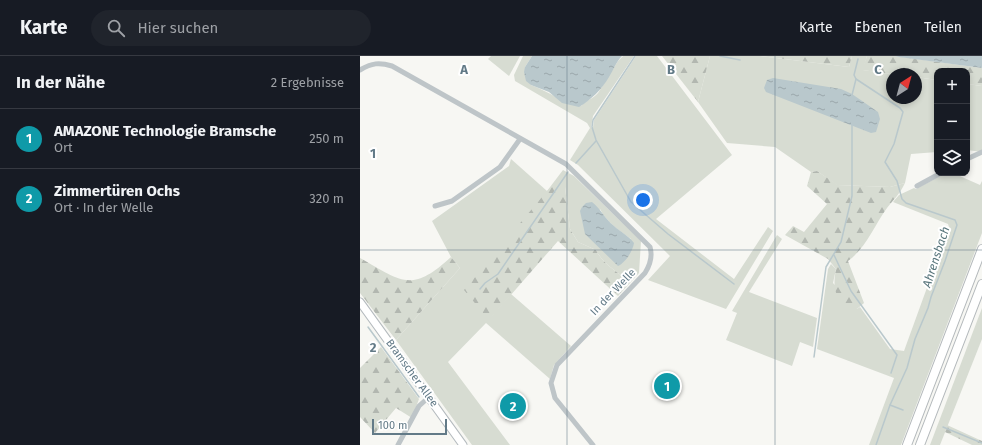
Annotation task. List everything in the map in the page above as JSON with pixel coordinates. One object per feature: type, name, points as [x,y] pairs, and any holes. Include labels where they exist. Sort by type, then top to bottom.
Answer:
[{"type":"highway","points":[[907,445],[982,249]]},
{"type":"highway","points":[[920,445],[982,284]]},
{"type":"main road","name":"Bramscher Allee","points":[[360,302],[463,445]]},
{"type":"street","name":"In der Welle","points":[[360,70],[371,64],[382,63],[392,66],[566,164],[650,247],[652,252],[650,266],[645,273],[557,365],[551,383],[555,398],[593,445]]},
{"type":"street","points":[[435,206],[452,201],[500,167],[520,139]]},
{"type":"street","points":[[970,158],[982,152]]},
{"type":"street","points":[[917,186],[935,176]]},
{"type":"street","points":[[398,445],[419,406],[429,397]]},
{"type":"green space","points":[[491,56],[520,56],[509,76],[488,59]]},
{"type":"green space","points":[[523,56],[532,56],[525,67],[531,85],[568,102],[581,106],[598,93],[618,61],[623,56],[634,56],[593,116],[591,128],[593,127],[594,120],[636,56],[657,56],[732,155],[656,219],[734,279],[768,227],[773,231],[726,309],[648,280],[670,256],[578,165],[570,160],[590,128],[587,123],[515,81],[514,75]]},
{"type":"green space","points":[[662,56],[710,56],[698,102]]},
{"type":"green space","points":[[710,56],[760,56],[849,67],[852,56],[867,56],[863,70],[886,73],[886,104],[922,104],[922,78],[934,80],[934,152],[911,154],[905,183],[890,187],[837,185],[817,171],[811,172],[775,147],[727,143],[698,102]]},
{"type":"green space","points":[[760,56],[852,56],[849,67]]},
{"type":"green space","points":[[867,56],[895,56],[982,68],[982,86],[970,84],[970,68],[934,68],[934,80],[922,78],[922,68],[886,68],[886,73],[862,70]]},
{"type":"green space","points":[[970,84],[982,86],[982,152],[970,150]]},
{"type":"green space","points":[[511,159],[547,191],[563,170],[574,176],[641,241],[639,273],[630,283],[607,264],[599,256],[596,250],[578,242],[570,229],[565,187],[489,319],[511,294],[571,346],[554,365],[550,379],[486,323],[448,362],[510,445],[472,445],[396,340],[460,268],[451,257],[432,221],[509,166]],"holes":[[[600,209],[614,226],[631,239],[592,241]]]},
{"type":"green space","points":[[817,171],[838,185],[890,187],[905,183],[882,215],[860,250],[848,261],[864,303],[857,309],[844,303],[837,295],[834,283],[836,269],[828,259],[785,235],[793,226],[804,232],[827,204],[807,186],[811,172]]},
{"type":"green space","points":[[940,176],[960,176],[980,185],[982,181],[982,233],[901,445],[869,445],[894,378],[817,349],[828,269],[831,264],[836,269],[833,283],[857,309],[860,307],[890,349],[904,351],[949,227],[948,224],[893,202],[899,195],[914,188],[916,189]]},
{"type":"green space","points":[[558,182],[565,187],[570,229],[578,242],[596,250],[599,256],[607,264],[630,283],[618,296],[558,241],[489,320],[464,290],[547,191]]},
{"type":"green space","points":[[777,235],[782,239],[749,292],[817,318],[813,347],[800,342],[792,366],[726,340],[737,313],[732,311]]},
{"type":"green space","points":[[451,257],[460,268],[396,340],[360,293],[360,258],[396,278],[415,280],[426,276],[437,269]]},
{"type":"green space","points":[[982,308],[982,339],[940,445],[930,445]]},
{"type":"green space","points":[[381,347],[419,399],[412,418],[396,408],[375,433],[360,417],[360,368]]},
{"type":"green space","points":[[947,425],[982,441],[982,445],[972,445],[945,432]]},
{"type":"water","points":[[532,56],[622,56],[600,90],[579,107],[562,103],[549,92],[531,85],[526,81],[524,72],[525,67]]},
{"type":"water","points":[[895,56],[982,56],[982,68],[899,57]]},
{"type":"water","points":[[773,78],[841,89],[852,94],[878,112],[880,119],[876,132],[871,133],[766,92],[764,88],[767,80]]},
{"type":"water","points":[[592,202],[611,223],[634,243],[628,256],[618,266],[585,234],[580,211],[586,203]]},
{"type":"waterway","points":[[635,56],[593,120],[592,127],[596,140],[631,202],[668,234],[734,284]]},
{"type":"waterway","points":[[720,56],[740,60]]},
{"type":"waterway","name":"Ahrensbach","points":[[858,59],[854,75],[856,79],[900,108],[903,112],[894,144],[885,162],[897,181],[902,199],[906,203],[955,220],[957,225],[928,308],[915,339],[907,368],[890,405],[876,445]]},
{"type":"waterway","points":[[852,95],[856,79]]},
{"type":"waterway","points":[[814,357],[826,267],[841,242],[852,196],[852,123]]},
{"type":"waterway","points":[[576,163],[596,141]]},
{"type":"waterway","points":[[480,289],[485,283],[498,274],[568,172]]},
{"type":"waterway","points":[[834,255],[851,291],[897,355],[891,373]]},
{"type":"waterway","points":[[368,327],[419,397]]},
{"type":"waterway","points":[[890,405],[903,410]]},
{"type":"waterway","points":[[943,427],[982,443]]},
{"type":"place","name":"AMAZONE Technologie Bramsche","points":[[667,386]]},
{"type":"place","name":"Zimmertüren Ochs","points":[[513,406]]}]
